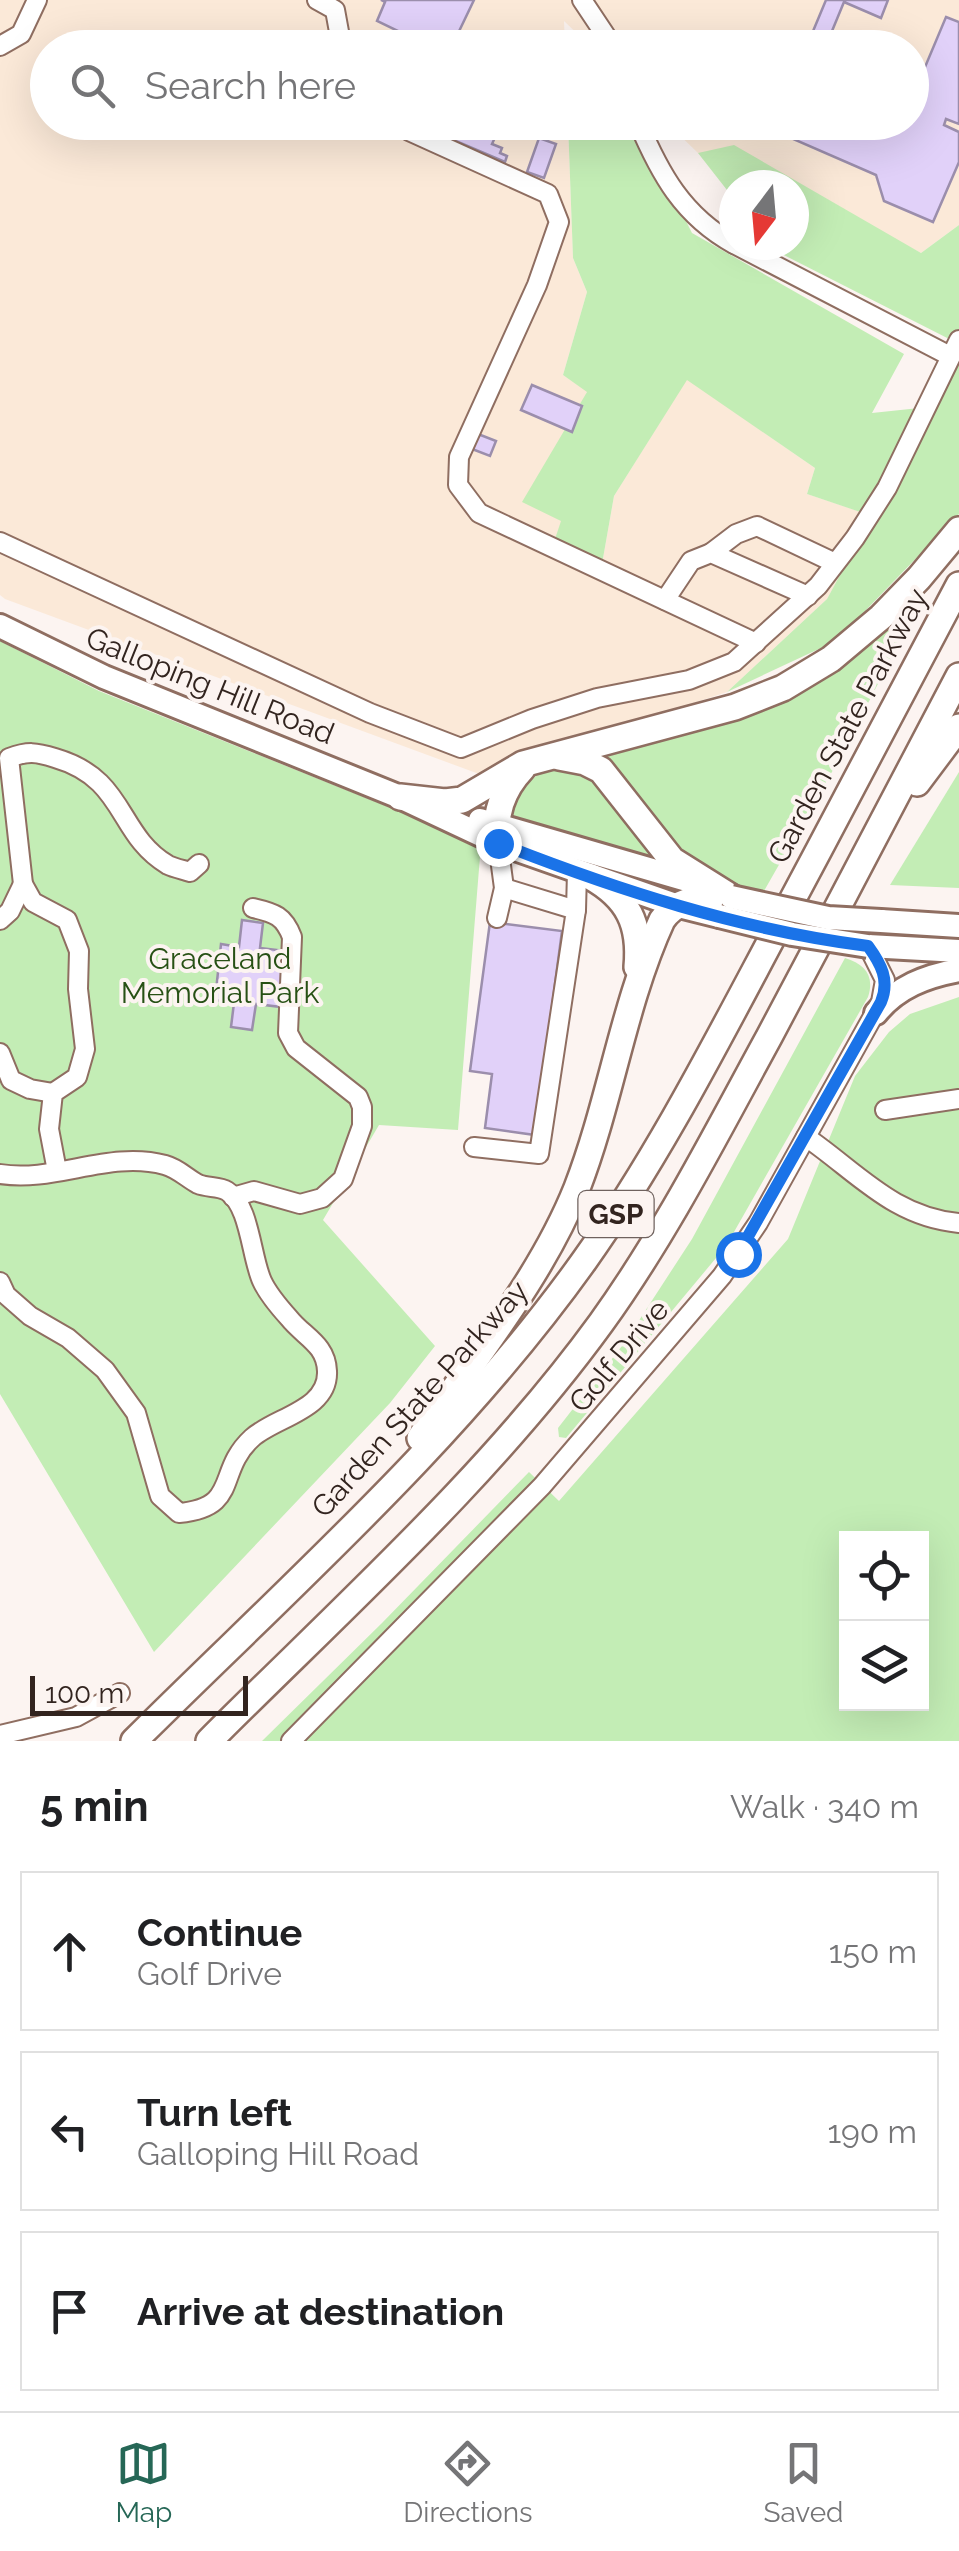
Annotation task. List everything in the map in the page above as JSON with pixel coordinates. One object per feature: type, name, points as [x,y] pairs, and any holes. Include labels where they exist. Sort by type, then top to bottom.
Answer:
[{"type":"highway","points":[[400,797],[462,800],[512,770],[542,758],[735,706],[796,682],[881,617],[959,530]]},
{"type":"highway","name":"Garden State Parkway","points":[[134,1741],[352,1525],[503,1364],[568,1283],[610,1222],[709,1057],[959,586]]},
{"type":"highway","name":"GSP","points":[[209,1741],[476,1473],[545,1395],[600,1324],[682,1197],[959,676]]},
{"type":"highway","points":[[864,856],[959,727]]},
{"type":"highway","points":[[497,834],[511,782],[542,758],[585,762],[601,770],[672,860],[725,906]]},
{"type":"highway","points":[[584,874],[620,898],[634,921],[638,959],[630,1011]]},
{"type":"highway","points":[[352,1525],[419,1439],[550,1243],[588,1158],[659,926],[676,905],[689,899],[725,906]]},
{"type":"main road","name":"Galloping Hill Road","points":[[0,626],[104,676],[497,834],[584,874],[676,905]]},
{"type":"main road","name":"Galloping Hill Road","points":[[497,834],[699,884],[725,906],[780,931],[868,946],[959,951]]},
{"type":"main road","name":"Galloping Hill Road","points":[[725,906],[828,918],[959,926]]},
{"type":"main road","points":[[828,918],[868,946]]},
{"type":"main road","points":[[876,1014],[887,1000],[908,986],[959,970]]},
{"type":"street","points":[[0,46],[22,34],[37,0]]},
{"type":"street","points":[[318,0],[339,5],[341,30]]},
{"type":"street","points":[[582,0],[602,30]]},
{"type":"street","points":[[429,140],[548,194],[559,222],[538,286],[459,457],[458,485],[478,514],[756,643]]},
{"type":"street","points":[[646,140],[678,199],[698,220],[719,234]]},
{"type":"street","points":[[0,542],[370,713],[461,748],[597,698],[689,680],[734,662],[808,596],[835,563],[887,488],[954,348],[769,260]]},
{"type":"street","points":[[664,600],[690,562],[757,526],[835,563]]},
{"type":"street","points":[[712,553],[808,596]]},
{"type":"street","points":[[0,1054],[10,1080],[53,1093],[77,1077],[85,1049],[78,988],[79,952],[67,920],[33,902],[23,884],[5,755],[30,750],[80,765],[112,792],[136,835],[168,865],[190,872],[199,864]]},
{"type":"street","points":[[497,834],[504,888],[497,918]]},
{"type":"street","points":[[474,1146],[539,1154],[584,874]]},
{"type":"street","points":[[0,920],[10,912],[23,884]]},
{"type":"street","points":[[504,888],[576,910]]},
{"type":"street","points":[[233,1197],[254,1192],[300,1204],[329,1194],[343,1180],[364,1116],[358,1097],[296,1048],[288,1032],[292,938],[286,923],[276,913],[253,908]]},
{"type":"street","name":"Golf Drive","points":[[291,1741],[532,1497],[669,1341],[738,1254],[876,1014],[886,980],[868,946]]},
{"type":"street","points":[[53,1093],[49,1129],[57,1171]]},
{"type":"street","points":[[885,1110],[959,1099]]},
{"type":"street","points":[[806,1137],[893,1204],[925,1217],[959,1223]]},
{"type":"street","points":[[0,1174],[26,1178],[130,1160],[169,1165],[202,1186],[226,1190],[241,1205],[262,1283],[290,1321],[322,1349],[328,1374],[317,1400],[268,1425],[248,1441],[232,1464],[222,1494],[205,1510],[179,1514],[160,1496],[136,1414],[105,1370],[68,1338],[30,1316],[6,1295],[0,1282]]},
{"type":"street","points":[[0,1734],[76,1716],[120,1693]]},
{"type":"shaded area","points":[[0,0],[959,0],[959,225],[921,253],[809,193],[809,170],[736,170],[698,153],[685,140],[929,140],[929,30],[573,30],[564,21],[564,30],[30,30],[30,140],[569,140],[573,258],[587,292],[563,375],[587,391],[561,521],[602,564],[614,496],[687,379],[815,468],[807,494],[873,516],[827,599],[727,692],[479,774],[0,595]]},
{"type":"green space","points":[[569,140],[646,140],[692,233],[719,248],[719,260],[739,260],[904,354],[872,413],[929,407],[959,349],[959,514],[836,641],[727,692],[827,599],[872,516],[807,494],[815,468],[687,380],[614,496],[602,564],[554,542],[561,521],[522,502],[587,392],[563,375],[587,292],[573,258]]},
{"type":"green space","points":[[734,145],[777,170],[719,170],[719,180],[698,153]]},
{"type":"green space","points":[[809,188],[921,253],[959,225],[959,344],[794,260],[809,260]]},
{"type":"green space","points":[[919,590],[925,592],[841,756],[764,891],[710,878],[682,860],[599,759],[600,753],[765,709],[820,680]]},
{"type":"green space","name":"Graceland Memorial Park","points":[[0,641],[99,691],[481,844],[458,1130],[379,1125],[323,1220],[435,1346],[390,1403],[154,1652],[0,1394]]},
{"type":"green space","points":[[551,766],[584,767],[656,854],[650,858],[510,818],[524,787]]},
{"type":"green space","points":[[959,772],[959,888],[890,885]]},
{"type":"green space","points":[[845,958],[867,972],[868,997],[726,1246],[566,1438],[559,1437],[558,1428],[625,1342],[692,1239]]},
{"type":"green space","points":[[959,997],[959,1741],[262,1741],[529,1472],[559,1501],[788,1239],[855,1076],[889,1032],[910,1014]]},
{"type":"building","points":[[381,0],[474,0],[460,30],[396,30],[377,21],[385,2]]},
{"type":"building","points":[[826,0],[888,0],[881,18],[844,2],[832,30],[814,30]]},
{"type":"building","points":[[946,17],[959,22],[959,124],[946,119],[944,125],[959,132],[959,162],[933,222],[884,201],[876,175],[795,140],[929,140],[929,58]]},
{"type":"building","points":[[453,140],[494,140],[492,144],[502,148],[500,153],[507,156],[505,162]]},
{"type":"building","points":[[538,140],[556,144],[544,178],[527,172]]},
{"type":"building","points":[[532,385],[582,406],[572,432],[521,410]]},
{"type":"building","points":[[478,434],[496,441],[490,456],[472,449]]},
{"type":"building","points":[[242,920],[263,923],[260,948],[286,951],[281,1007],[256,1004],[252,1030],[231,1027],[234,1003],[215,1000],[221,944],[239,947]]},
{"type":"building","points":[[490,922],[562,931],[535,1135],[485,1128],[492,1074],[470,1071]]},
{"type":"route","points":[[498,843],[676,905],[767,928],[868,946],[881,966],[886,986],[881,1002],[738,1254]]}]
